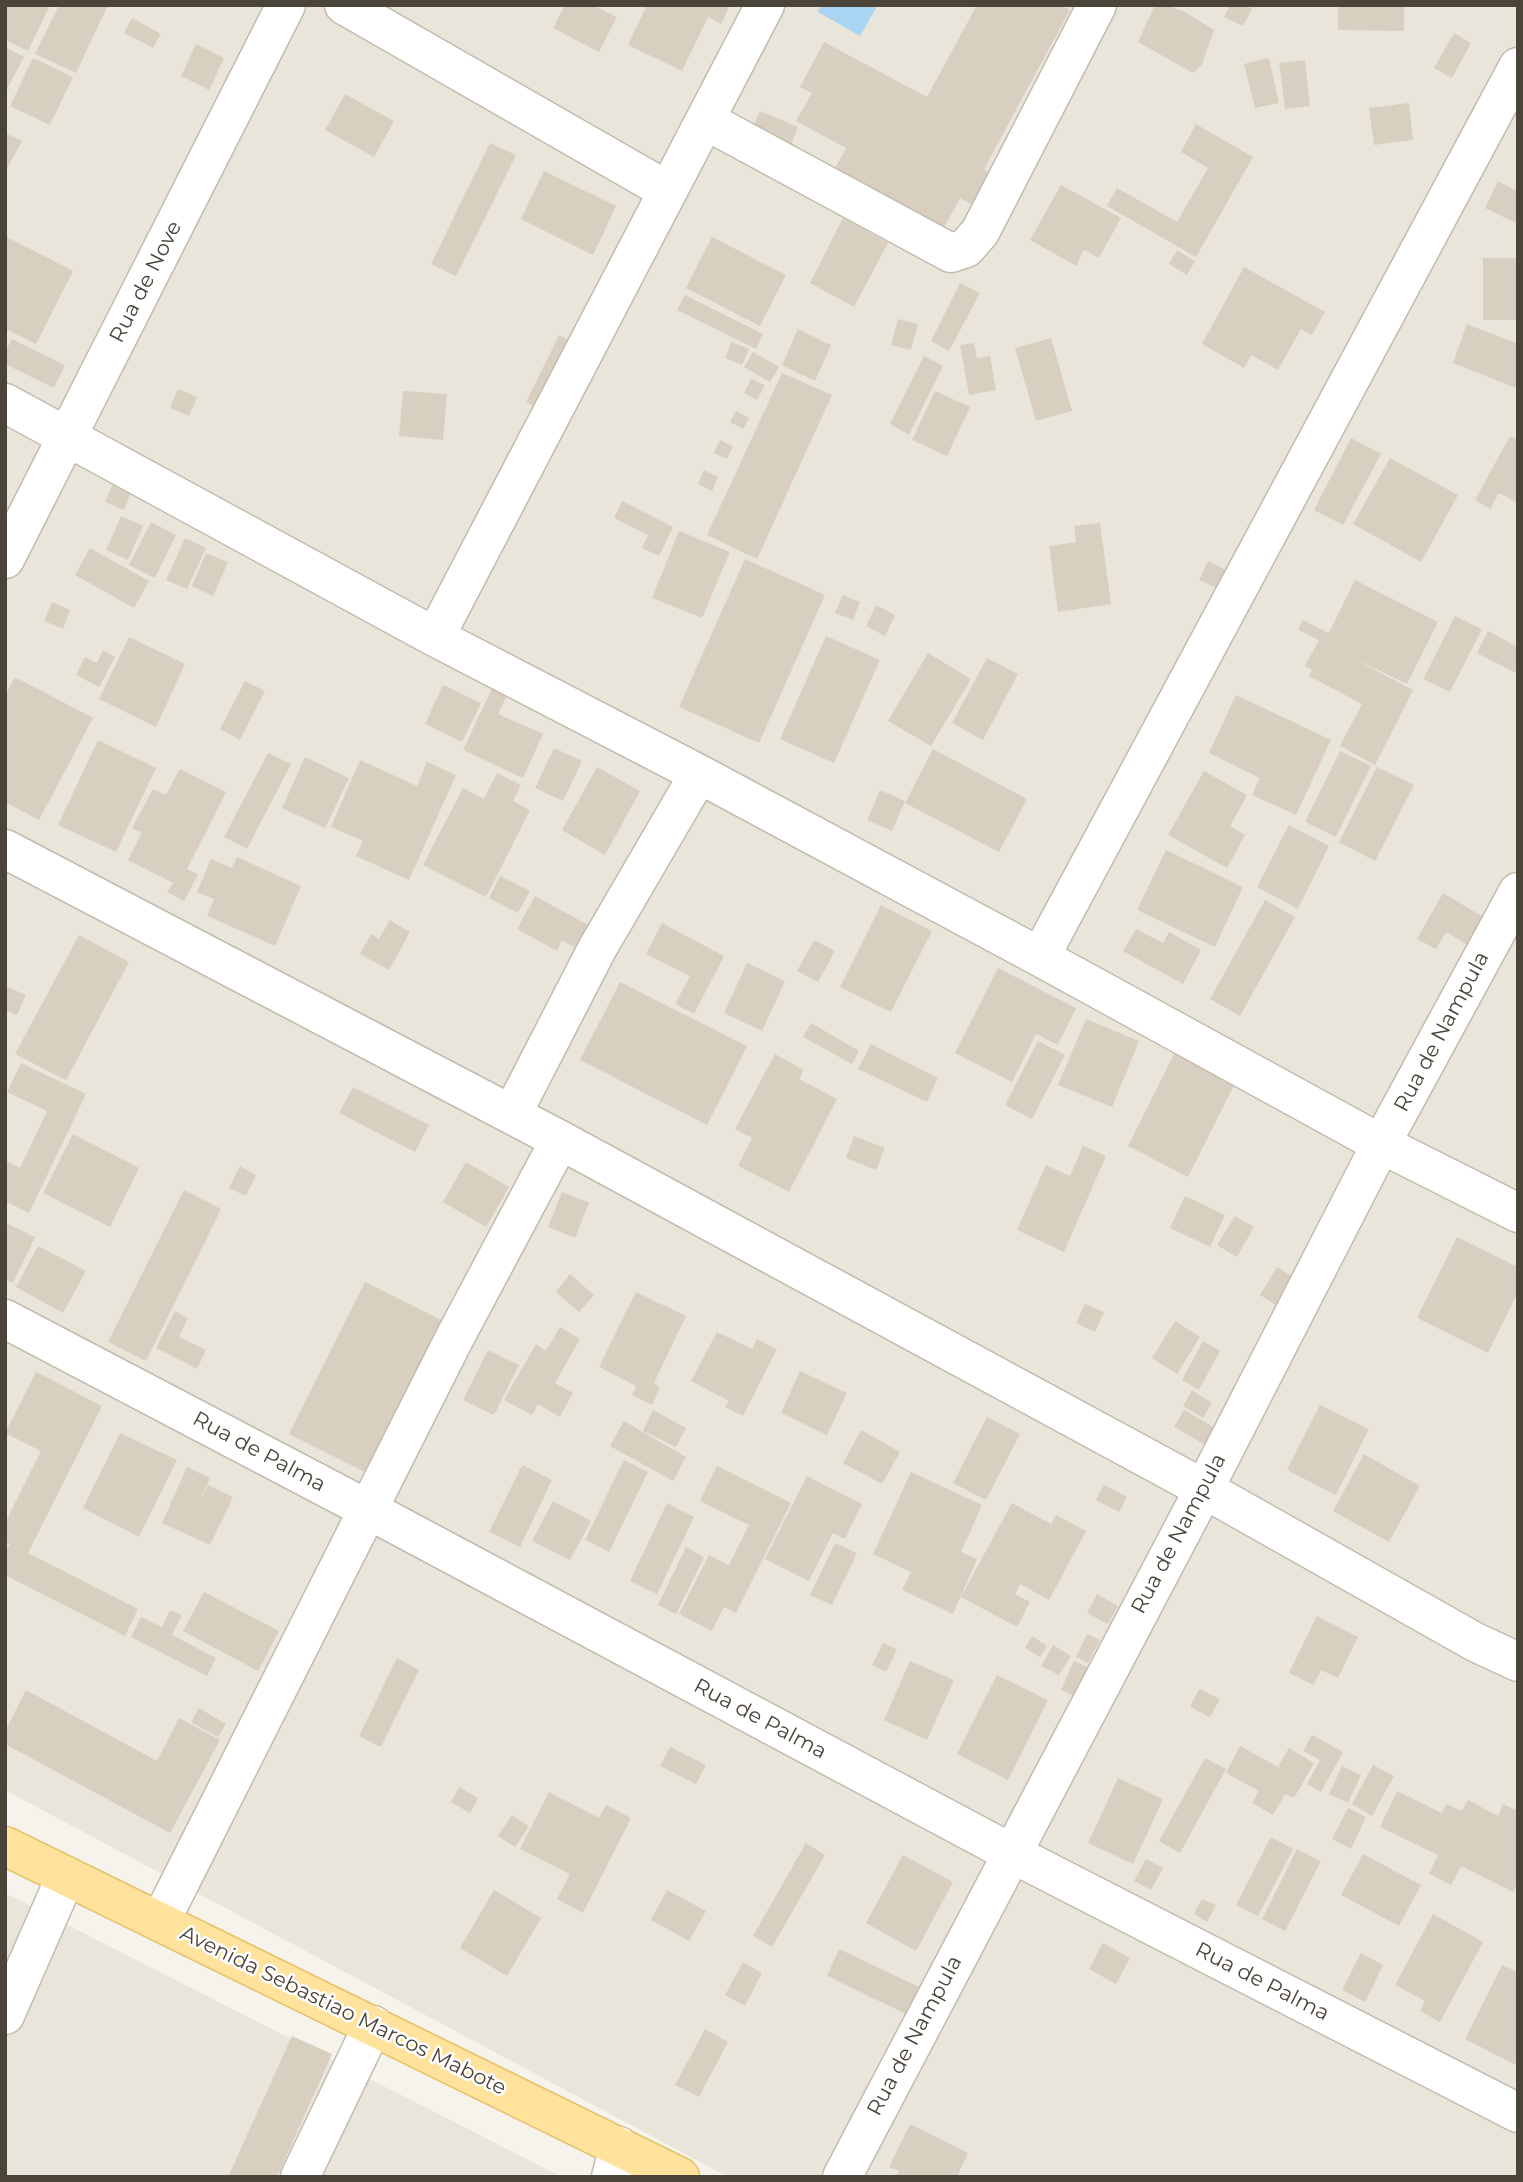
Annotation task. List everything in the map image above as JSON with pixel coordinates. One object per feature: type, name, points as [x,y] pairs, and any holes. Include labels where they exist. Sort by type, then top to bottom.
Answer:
[{"type":"main road","name":"Avenida Sebastiao Marcos Mabote","points":[[5,1846],[373,2025],[615,2162],[680,2177]]},
{"type":"street","name":"Rua de Nove","points":[[5,559],[286,5]]},
{"type":"street","points":[[344,5],[668,191]]},
{"type":"street","points":[[435,637],[765,5]]},
{"type":"street","points":[[705,120],[951,253],[966,248],[980,232],[1097,5]]},
{"type":"street","points":[[1040,957],[1518,67]]},
{"type":"street","points":[[5,403],[435,637],[1040,957],[1381,1144],[1518,1213]]},
{"type":"street","points":[[512,1114],[597,949],[699,775]]},
{"type":"street","points":[[5,849],[512,1114],[1204,1489],[1475,1642],[1518,1662]]},
{"type":"street","name":"Rua de Nampula","points":[[842,2177],[1204,1489],[1381,1144],[1518,892]]},
{"type":"street","points":[[160,1922],[367,1509],[560,1140]]},
{"type":"street","name":"Rua de Palma","points":[[5,1318],[1011,1853],[1518,2113]]},
{"type":"street","points":[[5,2015],[66,1876]]},
{"type":"street","points":[[300,2177],[373,2025]]},
{"type":"shaded area","points":[[5,5],[1518,5],[1518,2177],[728,2177],[5,1790]]},
{"type":"shaded area","points":[[5,1893],[562,2177],[5,2177]]},
{"type":"water","points":[[821,5],[871,5],[876,8],[860,36],[818,12]]},
{"type":"building","points":[[5,5],[50,5],[28,51],[5,40]]},
{"type":"building","points":[[59,5],[108,5],[76,73],[35,54]]},
{"type":"building","points":[[565,5],[593,5],[617,17],[599,52],[553,28]]},
{"type":"building","points":[[647,5],[730,5],[721,24],[708,17],[682,71],[628,45]]},
{"type":"building","points":[[977,5],[1060,5],[1070,10],[984,169],[999,178],[982,210],[960,198],[940,235],[831,176],[846,148],[796,121],[812,93],[800,87],[824,42],[927,97]]},
{"type":"building","points":[[1155,5],[1167,5],[1185,12],[1214,30],[1202,64],[1193,73],[1138,42]]},
{"type":"building","points":[[1230,5],[1245,5],[1252,9],[1243,26],[1224,17]]},
{"type":"building","points":[[1338,5],[1404,5],[1404,31],[1338,30]]},
{"type":"building","points":[[132,18],[161,34],[153,48],[124,33]]},
{"type":"building","points":[[1454,33],[1471,43],[1452,78],[1434,68]]},
{"type":"building","points":[[196,44],[224,58],[209,90],[181,76]]},
{"type":"building","points":[[5,47],[24,57],[5,93]]},
{"type":"building","points":[[33,58],[73,77],[50,125],[10,106]]},
{"type":"building","points":[[1269,58],[1279,103],[1255,108],[1244,64]]},
{"type":"building","points":[[1305,60],[1310,106],[1285,109],[1279,63]]},
{"type":"building","points":[[345,94],[394,121],[374,157],[325,130]]},
{"type":"building","points":[[1409,103],[1413,140],[1374,145],[1369,108]]},
{"type":"building","points":[[760,111],[798,127],[789,150],[750,134]]},
{"type":"building","points":[[1196,124],[1253,157],[1196,257],[1107,206],[1117,188],[1177,222],[1208,168],[1181,152]]},
{"type":"building","points":[[5,133],[22,141],[5,172]]},
{"type":"building","points":[[490,143],[516,155],[456,276],[431,264]]},
{"type":"building","points":[[544,171],[616,206],[593,255],[521,219]]},
{"type":"building","points":[[1498,181],[1515,190],[1518,185],[1518,224],[1485,208]]},
{"type":"building","points":[[1061,185],[1121,218],[1099,258],[1084,250],[1076,266],[1030,240]]},
{"type":"building","points":[[843,218],[888,243],[854,307],[810,283]]},
{"type":"building","points":[[5,236],[73,271],[36,344],[5,329]]},
{"type":"building","points":[[712,237],[786,275],[760,326],[686,288]]},
{"type":"building","points":[[1177,250],[1195,261],[1187,275],[1169,264]]},
{"type":"building","points":[[1483,258],[1518,258],[1518,320],[1483,320]]},
{"type":"building","points":[[1244,267],[1325,312],[1312,335],[1301,329],[1278,370],[1251,355],[1244,368],[1202,344]]},
{"type":"building","points":[[960,283],[980,293],[949,351],[931,341]]},
{"type":"building","points":[[685,295],[763,334],[756,349],[677,310]]},
{"type":"building","points":[[898,319],[918,324],[911,350],[891,345]]},
{"type":"building","points":[[1467,324],[1518,344],[1518,389],[1453,363]]},
{"type":"building","points":[[798,329],[831,345],[815,381],[782,365]]},
{"type":"building","points":[[559,335],[578,345],[545,412],[526,402]]},
{"type":"building","points":[[1051,338],[1072,411],[1036,421],[1015,348]]},
{"type":"building","points":[[12,339],[65,365],[54,388],[5,364],[5,352]]},
{"type":"building","points":[[731,342],[749,349],[742,365],[725,358]]},
{"type":"building","points":[[974,343],[977,358],[990,356],[996,390],[969,395],[960,345]]},
{"type":"building","points":[[753,352],[779,367],[770,382],[744,367]]},
{"type":"building","points":[[924,356],[943,366],[909,435],[890,424]]},
{"type":"building","points":[[782,373],[832,395],[757,559],[707,535]]},
{"type":"building","points":[[751,379],[765,385],[757,400],[744,393]]},
{"type":"building","points":[[178,389],[197,397],[189,416],[170,408]]},
{"type":"building","points":[[403,391],[447,394],[443,440],[399,436]]},
{"type":"building","points":[[935,391],[970,407],[947,456],[912,440]]},
{"type":"building","points":[[736,411],[749,418],[743,429],[730,422]]},
{"type":"building","points":[[1510,436],[1518,440],[1518,503],[1499,493],[1490,509],[1475,500]]},
{"type":"building","points":[[1351,438],[1381,454],[1343,525],[1314,510]]},
{"type":"building","points":[[720,440],[733,446],[727,459],[714,453]]},
{"type":"building","points":[[1390,458],[1458,495],[1421,562],[1353,524]]},
{"type":"building","points":[[704,470],[718,477],[712,491],[698,484]]},
{"type":"building","points":[[113,484],[131,492],[124,510],[105,502]]},
{"type":"building","points":[[622,501],[673,527],[659,556],[642,548],[648,535],[614,518]]},
{"type":"building","points":[[121,516],[143,526],[128,560],[106,550]]},
{"type":"building","points":[[151,522],[176,535],[155,578],[129,565]]},
{"type":"building","points":[[1100,523],[1111,604],[1058,612],[1049,546],[1076,542],[1074,526]]},
{"type":"building","points":[[679,531],[730,552],[702,618],[652,598]]},
{"type":"building","points":[[185,538],[206,548],[187,589],[166,580]]},
{"type":"building","points":[[90,548],[149,581],[134,608],[75,575]]},
{"type":"building","points":[[206,553],[228,562],[213,596],[192,586]]},
{"type":"building","points":[[745,559],[825,595],[759,743],[679,707]]},
{"type":"building","points":[[1208,561],[1226,570],[1217,588],[1199,580]]},
{"type":"building","points":[[1355,580],[1438,622],[1407,684],[1349,656],[1413,690],[1375,765],[1340,746],[1362,704],[1309,676],[1312,670],[1305,666],[1319,640],[1298,630],[1303,620],[1329,633]]},
{"type":"building","points":[[843,595],[860,602],[853,620],[835,613]]},
{"type":"building","points":[[52,602],[70,610],[63,629],[44,621]]},
{"type":"building","points":[[876,605],[895,615],[885,636],[866,626]]},
{"type":"building","points":[[1455,616],[1482,629],[1450,692],[1423,679]]},
{"type":"building","points":[[1488,631],[1518,647],[1518,674],[1477,653]]},
{"type":"building","points":[[826,636],[880,660],[834,763],[780,739]]},
{"type":"building","points":[[129,637],[185,664],[156,727],[99,699]]},
{"type":"building","points":[[103,650],[115,657],[99,687],[76,675],[85,657],[97,663]]},
{"type":"building","points":[[928,653],[971,679],[931,746],[888,721]]},
{"type":"building","points":[[987,658],[1018,674],[983,740],[952,723]]},
{"type":"building","points":[[15,677],[93,718],[39,820],[5,802],[5,696]]},
{"type":"building","points":[[245,681],[265,691],[240,740],[220,729]]},
{"type":"building","points":[[494,684],[509,691],[498,714],[543,734],[523,778],[463,750]]},
{"type":"building","points":[[443,685],[481,703],[462,742],[425,724]]},
{"type":"building","points":[[1236,695],[1331,740],[1296,815],[1252,795],[1260,778],[1209,753]]},
{"type":"building","points":[[98,740],[156,768],[116,852],[58,825]]},
{"type":"building","points":[[554,748],[582,761],[563,801],[535,788]]},
{"type":"building","points":[[933,749],[1027,799],[999,852],[905,803]]},
{"type":"building","points":[[1340,751],[1371,766],[1336,837],[1305,822]]},
{"type":"building","points":[[268,753],[291,764],[247,849],[224,837]]},
{"type":"building","points":[[305,757],[349,778],[325,828],[282,808]]},
{"type":"building","points":[[360,760],[417,786],[427,762],[456,775],[409,880],[356,856],[363,841],[331,827]]},
{"type":"building","points":[[597,767],[640,791],[605,855],[562,830]]},
{"type":"building","points":[[1377,767],[1414,785],[1375,861],[1339,842]]},
{"type":"building","points":[[180,769],[226,792],[187,869],[198,874],[184,901],[167,892],[173,883],[128,860],[142,833],[132,828],[153,789],[166,795]]},
{"type":"building","points":[[1204,771],[1247,795],[1230,826],[1245,835],[1227,868],[1168,835]]},
{"type":"building","points":[[497,773],[521,785],[513,801],[530,810],[486,897],[423,865],[463,788],[484,799]]},
{"type":"building","points":[[880,790],[905,801],[892,831],[867,820]]},
{"type":"building","points":[[1289,825],[1329,846],[1298,909],[1257,887]]},
{"type":"building","points":[[1166,850],[1243,887],[1215,947],[1137,910]]},
{"type":"building","points":[[237,857],[301,886],[275,946],[207,916],[214,899],[197,892],[211,859],[232,868]]},
{"type":"building","points":[[500,876],[530,891],[518,913],[489,898]]},
{"type":"building","points":[[1443,893],[1485,918],[1469,946],[1446,932],[1436,949],[1417,939]]},
{"type":"building","points":[[535,896],[588,925],[575,948],[562,940],[557,951],[517,929]]},
{"type":"building","points":[[1265,900],[1295,917],[1240,1016],[1210,999]]},
{"type":"building","points":[[881,905],[932,931],[891,1012],[840,987]]},
{"type":"building","points":[[390,920],[410,932],[389,970],[360,954],[371,934],[379,939]]},
{"type":"building","points":[[662,923],[724,956],[694,1014],[675,1004],[690,976],[646,954]]},
{"type":"building","points":[[1136,929],[1163,943],[1169,932],[1201,950],[1183,984],[1123,951]]},
{"type":"building","points":[[79,935],[129,962],[66,1080],[15,1054]]},
{"type":"building","points":[[814,940],[835,951],[818,982],[797,971]]},
{"type":"building","points":[[747,963],[785,981],[762,1031],[724,1013]]},
{"type":"building","points":[[998,968],[1076,1008],[1058,1045],[1036,1034],[1012,1082],[955,1053]]},
{"type":"building","points":[[620,982],[747,1046],[707,1125],[580,1060]]},
{"type":"building","points":[[5,986],[26,995],[17,1015],[5,1010]]},
{"type":"building","points":[[1086,1019],[1139,1041],[1112,1107],[1058,1085]]},
{"type":"building","points":[[811,1023],[859,1051],[852,1064],[803,1037]]},
{"type":"building","points":[[1038,1041],[1065,1055],[1032,1119],[1005,1105]]},
{"type":"building","points":[[871,1044],[938,1078],[927,1102],[858,1069]]},
{"type":"building","points":[[1178,1046],[1238,1077],[1188,1177],[1128,1146]]},
{"type":"building","points":[[775,1054],[804,1070],[799,1079],[837,1099],[789,1192],[738,1166],[752,1138],[735,1129]]},
{"type":"building","points":[[21,1063],[86,1094],[29,1213],[5,1201],[5,1163],[6,1161],[20,1168],[47,1111],[7,1092]]},
{"type":"building","points":[[353,1087],[429,1125],[415,1152],[339,1113]]},
{"type":"building","points":[[73,1134],[139,1168],[110,1227],[43,1193]]},
{"type":"building","points":[[854,1136],[885,1148],[876,1170],[846,1158]]},
{"type":"building","points":[[1083,1146],[1106,1156],[1064,1252],[1017,1230],[1046,1165],[1070,1176]]},
{"type":"building","points":[[466,1162],[509,1187],[486,1227],[443,1202]]},
{"type":"building","points":[[240,1166],[256,1175],[246,1196],[229,1188]]},
{"type":"building","points":[[184,1190],[221,1209],[146,1361],[108,1342]]},
{"type":"building","points":[[562,1192],[589,1203],[575,1238],[548,1227]]},
{"type":"building","points":[[1185,1196],[1225,1215],[1210,1247],[1170,1228]]},
{"type":"building","points":[[1235,1216],[1254,1227],[1237,1257],[1217,1245]]},
{"type":"building","points":[[8,1224],[35,1237],[13,1283],[5,1279],[5,1231]]},
{"type":"building","points":[[1457,1237],[1518,1267],[1518,1292],[1488,1353],[1417,1318]]},
{"type":"building","points":[[38,1246],[86,1271],[63,1313],[16,1287]]},
{"type":"building","points":[[1277,1267],[1293,1277],[1276,1305],[1260,1295]]},
{"type":"building","points":[[570,1274],[594,1295],[579,1312],[556,1292]]},
{"type":"building","points":[[365,1282],[445,1322],[369,1474],[289,1434]]},
{"type":"building","points":[[636,1292],[686,1316],[654,1383],[660,1387],[652,1405],[632,1395],[636,1386],[599,1367]]},
{"type":"building","points":[[1085,1304],[1104,1312],[1095,1332],[1076,1323]]},
{"type":"building","points":[[175,1311],[188,1318],[179,1337],[206,1350],[197,1369],[156,1348]]},
{"type":"building","points":[[1175,1321],[1200,1337],[1177,1374],[1152,1358]]},
{"type":"building","points":[[560,1327],[580,1339],[555,1383],[573,1393],[560,1417],[538,1404],[532,1415],[504,1400],[536,1344],[546,1351]]},
{"type":"building","points":[[717,1332],[752,1349],[757,1339],[777,1349],[743,1416],[725,1407],[729,1401],[691,1381]]},
{"type":"building","points":[[1203,1341],[1220,1351],[1199,1390],[1182,1380]]},
{"type":"building","points":[[488,1350],[519,1365],[494,1415],[463,1400]]},
{"type":"building","points":[[800,1371],[847,1393],[827,1435],[781,1413]]},
{"type":"building","points":[[36,1372],[102,1406],[28,1553],[138,1609],[125,1636],[5,1575],[5,1553],[10,1544],[5,1542],[5,1523],[41,1451],[5,1433]]},
{"type":"building","points":[[1192,1390],[1212,1403],[1203,1418],[1183,1406]]},
{"type":"building","points":[[1320,1405],[1369,1429],[1336,1495],[1287,1470]]},
{"type":"building","points":[[653,1410],[686,1428],[676,1447],[643,1431]]},
{"type":"building","points":[[1184,1410],[1217,1429],[1207,1446],[1174,1427]]},
{"type":"building","points":[[987,1417],[1020,1434],[986,1500],[953,1483]]},
{"type":"building","points":[[624,1421],[686,1457],[673,1481],[610,1446]]},
{"type":"building","points":[[861,1430],[900,1452],[882,1484],[843,1463]]},
{"type":"building","points":[[120,1433],[177,1460],[139,1537],[83,1508]]},
{"type":"building","points":[[1364,1454],[1420,1486],[1389,1542],[1333,1511]]},
{"type":"building","points":[[624,1460],[648,1472],[609,1552],[585,1540]]},
{"type":"building","points":[[522,1465],[552,1480],[520,1547],[489,1532]]},
{"type":"building","points":[[717,1466],[791,1503],[736,1613],[724,1607],[712,1631],[679,1614],[709,1555],[729,1565],[749,1525],[700,1501]]},
{"type":"building","points":[[187,1467],[210,1478],[200,1499],[208,1485],[233,1497],[210,1545],[162,1523]]},
{"type":"building","points":[[911,1472],[982,1505],[961,1552],[977,1559],[953,1614],[902,1590],[911,1572],[873,1554]]},
{"type":"building","points":[[807,1476],[862,1504],[845,1539],[833,1533],[809,1581],[765,1559]]},
{"type":"building","points":[[1104,1485],[1127,1497],[1119,1512],[1096,1500]]},
{"type":"building","points":[[553,1501],[591,1521],[570,1560],[532,1541]]},
{"type":"building","points":[[667,1503],[694,1517],[657,1594],[630,1581]]},
{"type":"building","points":[[1012,1503],[1051,1524],[1056,1515],[1086,1531],[1049,1600],[1020,1584],[1015,1594],[1030,1602],[1017,1627],[961,1597]]},
{"type":"building","points":[[835,1543],[857,1553],[832,1605],[810,1595]]},
{"type":"building","points":[[686,1547],[704,1557],[676,1614],[658,1605]]},
{"type":"building","points":[[204,1592],[279,1631],[258,1671],[183,1631]]},
{"type":"building","points":[[1097,1594],[1118,1606],[1108,1624],[1087,1613]]},
{"type":"building","points":[[170,1610],[182,1615],[172,1635],[216,1658],[207,1676],[131,1637],[141,1617],[162,1627]]},
{"type":"building","points":[[1317,1616],[1358,1637],[1338,1678],[1321,1670],[1314,1685],[1289,1673]]},
{"type":"building","points":[[1087,1634],[1100,1640],[1088,1663],[1076,1657]]},
{"type":"building","points":[[1032,1636],[1047,1646],[1040,1657],[1025,1648]]},
{"type":"building","points":[[883,1643],[897,1649],[886,1672],[872,1665]]},
{"type":"building","points":[[1053,1645],[1071,1656],[1059,1675],[1041,1666]]},
{"type":"building","points":[[397,1658],[419,1670],[381,1747],[359,1736]]},
{"type":"building","points":[[910,1661],[954,1680],[927,1740],[884,1720]]},
{"type":"building","points":[[1074,1661],[1090,1668],[1076,1697],[1061,1690]]},
{"type":"building","points":[[997,1675],[1048,1700],[1008,1780],[957,1754]]},
{"type":"building","points":[[1199,1689],[1220,1699],[1210,1717],[1190,1707]]},
{"type":"building","points":[[26,1690],[157,1761],[179,1718],[220,1740],[170,1833],[5,1744],[5,1731]]},
{"type":"building","points":[[199,1708],[226,1724],[218,1737],[191,1722]]},
{"type":"building","points":[[1312,1735],[1343,1752],[1321,1792],[1307,1784],[1320,1760],[1303,1751]]},
{"type":"building","points":[[1240,1746],[1278,1767],[1289,1748],[1314,1763],[1294,1798],[1285,1794],[1273,1815],[1252,1803],[1259,1791],[1226,1773]]},
{"type":"building","points":[[670,1747],[706,1765],[696,1784],[660,1766]]},
{"type":"building","points":[[1205,1758],[1226,1769],[1180,1853],[1159,1841]]},
{"type":"building","points":[[1373,1765],[1394,1776],[1372,1816],[1352,1804]]},
{"type":"building","points":[[1342,1766],[1361,1775],[1348,1803],[1329,1794]]},
{"type":"building","points":[[1118,1778],[1163,1799],[1133,1864],[1088,1843]]},
{"type":"building","points":[[459,1787],[478,1798],[470,1813],[451,1802]]},
{"type":"building","points":[[1397,1791],[1442,1813],[1446,1804],[1462,1811],[1468,1800],[1498,1816],[1503,1804],[1518,1811],[1518,1882],[1513,1892],[1461,1866],[1451,1885],[1429,1874],[1438,1855],[1380,1827]]},
{"type":"building","points":[[549,1792],[599,1818],[606,1805],[631,1818],[583,1913],[557,1899],[570,1874],[520,1849]]},
{"type":"building","points":[[1348,1808],[1366,1817],[1351,1849],[1332,1839]]},
{"type":"building","points":[[512,1815],[529,1826],[515,1847],[498,1836]]},
{"type":"building","points":[[1271,1837],[1293,1849],[1258,1916],[1236,1905]]},
{"type":"building","points":[[806,1843],[825,1855],[772,1947],[753,1936]]},
{"type":"building","points":[[1297,1849],[1321,1861],[1285,1931],[1262,1919]]},
{"type":"building","points":[[1363,1854],[1421,1885],[1399,1926],[1341,1895]]},
{"type":"building","points":[[903,1855],[953,1882],[916,1951],[866,1923]]},
{"type":"building","points":[[1146,1859],[1163,1868],[1151,1890],[1134,1881]]},
{"type":"building","points":[[494,1890],[541,1918],[507,1976],[460,1948]]},
{"type":"building","points":[[667,1890],[706,1911],[689,1941],[651,1920]]},
{"type":"building","points":[[1202,1899],[1216,1905],[1207,1922],[1194,1914]]},
{"type":"building","points":[[1433,1914],[1483,1942],[1440,2022],[1420,2011],[1425,2001],[1395,1985]]},
{"type":"building","points":[[1103,1943],[1130,1958],[1116,1984],[1089,1969]]},
{"type":"building","points":[[839,1949],[919,1987],[906,2014],[827,1976]]},
{"type":"building","points":[[1361,1953],[1383,1965],[1365,2002],[1342,1990]]},
{"type":"building","points":[[743,1962],[762,1973],[745,2006],[725,1995]]},
{"type":"building","points":[[1502,1965],[1518,1972],[1518,2066],[1465,2039]]},
{"type":"building","points":[[705,2029],[728,2042],[699,2097],[675,2085]]},
{"type":"building","points":[[292,2036],[332,2054],[277,2177],[228,2177]]},
{"type":"building","points":[[910,2124],[968,2153],[957,2177],[896,2177],[899,2171],[889,2167]]}]
